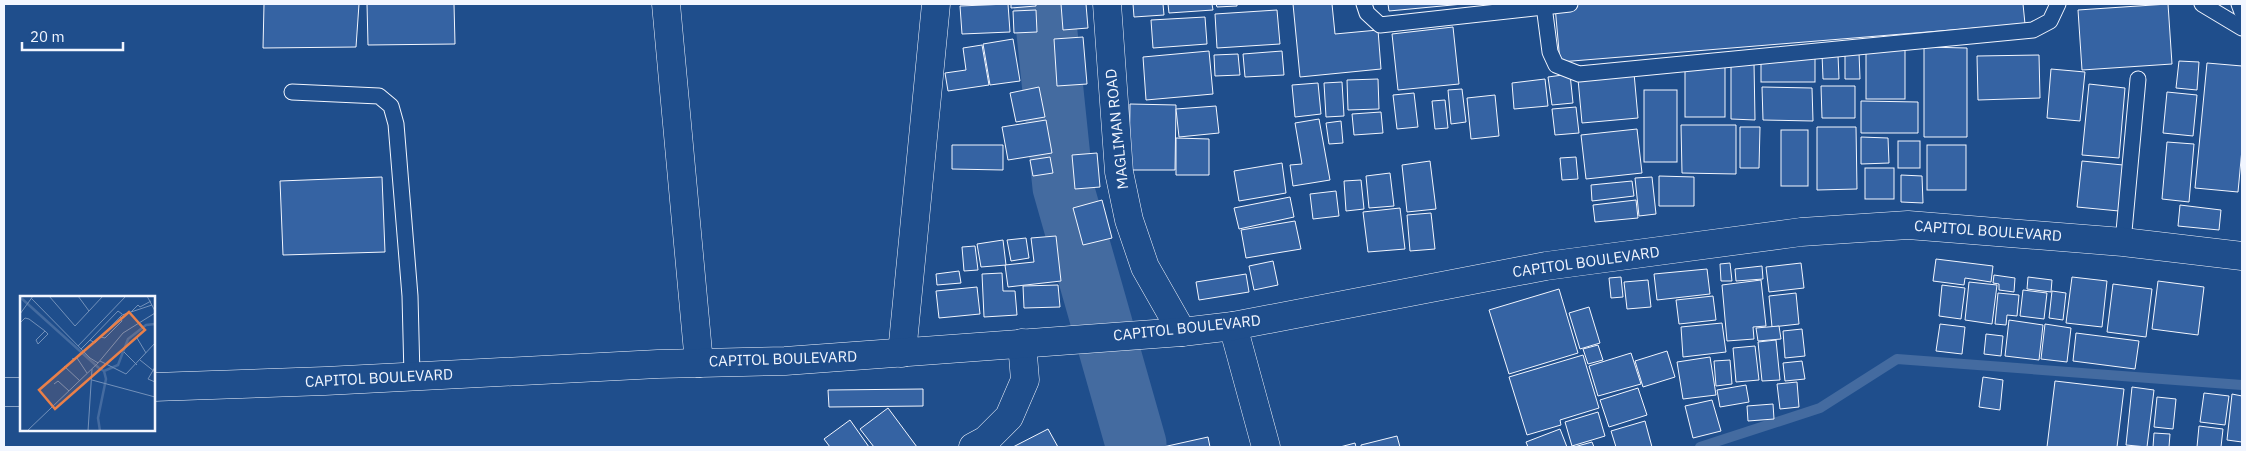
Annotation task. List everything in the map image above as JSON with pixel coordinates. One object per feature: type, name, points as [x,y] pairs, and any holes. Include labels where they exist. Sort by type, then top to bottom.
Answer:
[{"type":"main road","points":[[666,4],[699,363]]},
{"type":"main road","points":[[902,353],[936,4]]},
{"type":"main road","name":"MAGLIMAN ROAD","points":[[1107,4],[1118,172],[1129,220],[1145,268],[1182,332]]},
{"type":"main road","name":"CAPITOL BOULEVARD","points":[[155,387],[699,363],[786,361],[1182,332],[1233,326],[1546,266],[1801,232],[1908,225],[2123,242],[2242,256]]},
{"type":"main road","points":[[1233,326],[1266,447]]},
{"type":"main road","points":[[973,447],[986,440],[1009,417],[1025,380],[1022,343]]},
{"type":"main road","points":[[4,392],[20,392]]},
{"type":"lane","points":[[1364,4],[1367,13],[1380,25],[1570,4]]},
{"type":"lane","points":[[1544,6],[1550,52],[1556,65],[1578,74],[2032,30],[2050,21],[2058,4]]},
{"type":"lane","points":[[2202,4],[2242,28]]},
{"type":"lane","points":[[2227,18],[2242,12],[2239,4]]},
{"type":"lane","points":[[2123,242],[2138,79]]},
{"type":"lane","points":[[292,92],[379,96],[391,106],[396,124],[410,296],[412,376]]},
{"type":"building","points":[[264,4],[359,4],[356,47],[263,48]]},
{"type":"building","points":[[367,4],[454,4],[455,44],[368,45]]},
{"type":"building","points":[[1008,4],[1010,32],[962,34],[960,6]]},
{"type":"building","points":[[1011,4],[1036,4],[1036,6],[1011,8]]},
{"type":"building","points":[[1061,4],[1086,4],[1088,28],[1063,30]]},
{"type":"building","points":[[1133,4],[1163,4],[1164,15],[1134,17]]},
{"type":"building","points":[[1168,4],[1212,4],[1213,10],[1169,13]]},
{"type":"building","points":[[1216,4],[1237,4],[1237,6],[1217,7]]},
{"type":"building","points":[[1293,4],[1332,4],[1335,34],[1378,30],[1381,69],[1300,77]]},
{"type":"building","points":[[1388,4],[1463,4],[1389,11]]},
{"type":"building","points":[[1583,4],[2023,4],[2025,24],[1560,62],[1555,6]]},
{"type":"building","points":[[2168,4],[2172,64],[2082,70],[2078,10]]},
{"type":"building","points":[[1036,10],[1037,32],[1014,33],[1013,11]]},
{"type":"building","points":[[1277,10],[1280,44],[1217,48],[1215,14]]},
{"type":"building","points":[[1205,17],[1207,44],[1153,48],[1151,20]]},
{"type":"building","points":[[1453,27],[1459,84],[1398,90],[1392,34]]},
{"type":"building","points":[[1083,37],[1087,84],[1057,86],[1054,39]]},
{"type":"building","points":[[1013,39],[1020,81],[990,85],[983,44]]},
{"type":"building","points":[[982,45],[989,85],[948,91],[945,73],[966,70],[963,48]]},
{"type":"building","points":[[1924,47],[1967,48],[1967,137],[1924,137]]},
{"type":"building","points":[[1866,50],[1905,50],[1905,99],[1866,99]]},
{"type":"building","points":[[1209,51],[1213,94],[1146,100],[1143,57]]},
{"type":"building","points":[[1282,51],[1284,75],[1245,77],[1243,54]]},
{"type":"building","points":[[1845,52],[1859,52],[1860,79],[1845,79]]},
{"type":"building","points":[[1238,54],[1240,75],[1215,76],[1214,55]]},
{"type":"building","points":[[1822,54],[1838,55],[1839,79],[1823,79]]},
{"type":"building","points":[[2039,55],[2040,98],[1978,100],[1977,56]]},
{"type":"building","points":[[1761,58],[1815,58],[1815,82],[1761,82]]},
{"type":"building","points":[[2179,61],[2199,62],[2197,90],[2176,88]]},
{"type":"building","points":[[1731,63],[1754,63],[1755,120],[1731,119]]},
{"type":"building","points":[[2207,63],[2242,66],[2242,149],[2238,192],[2195,188]]},
{"type":"building","points":[[1685,66],[1725,66],[1725,117],[1685,117]]},
{"type":"building","points":[[2051,69],[2085,72],[2080,121],[2047,118]]},
{"type":"building","points":[[1634,73],[1638,118],[1582,123],[1578,79]]},
{"type":"building","points":[[1570,74],[1573,103],[1552,105],[1548,77]]},
{"type":"building","points":[[1378,79],[1379,109],[1348,110],[1347,80]]},
{"type":"building","points":[[1545,79],[1548,106],[1514,109],[1512,83]]},
{"type":"building","points":[[1342,82],[1344,116],[1326,117],[1324,83]]},
{"type":"building","points":[[1318,83],[1321,114],[1295,117],[1292,85]]},
{"type":"building","points":[[2089,84],[2125,88],[2119,158],[2082,155]]},
{"type":"building","points":[[1821,86],[1855,86],[1855,118],[1822,118]]},
{"type":"building","points":[[1039,87],[1045,117],[1016,122],[1010,93]]},
{"type":"building","points":[[1762,87],[1812,88],[1813,121],[1763,120]]},
{"type":"building","points":[[1462,89],[1466,122],[1451,124],[1448,90]]},
{"type":"building","points":[[1644,90],[1677,90],[1677,162],[1644,162]]},
{"type":"building","points":[[2167,92],[2197,95],[2193,136],[2163,133]]},
{"type":"building","points":[[1414,93],[1418,127],[1397,129],[1393,95]]},
{"type":"building","points":[[1495,95],[1499,136],[1471,139],[1467,98]]},
{"type":"building","points":[[1445,100],[1448,128],[1435,129],[1432,101]]},
{"type":"building","points":[[1861,101],[1918,102],[1918,133],[1861,133]]},
{"type":"building","points":[[1130,104],[1176,105],[1175,170],[1129,170]]},
{"type":"building","points":[[1216,106],[1219,133],[1179,137],[1176,109]]},
{"type":"building","points":[[1576,107],[1579,133],[1555,135],[1552,109]]},
{"type":"building","points":[[1381,112],[1383,133],[1354,135],[1352,114]]},
{"type":"building","points":[[1319,119],[1330,180],[1293,186],[1290,165],[1302,164],[1295,123]]},
{"type":"building","points":[[1046,120],[1052,153],[1008,160],[1002,127]]},
{"type":"building","points":[[1341,121],[1343,143],[1329,144],[1326,123]]},
{"type":"building","points":[[1681,125],[1736,125],[1736,174],[1682,173]]},
{"type":"building","points":[[1740,127],[1760,127],[1759,168],[1740,168]]},
{"type":"building","points":[[1817,127],[1856,127],[1857,189],[1817,190]]},
{"type":"building","points":[[1637,129],[1642,173],[1586,179],[1581,135]]},
{"type":"building","points":[[1781,130],[1808,130],[1808,186],[1781,186]]},
{"type":"building","points":[[1861,137],[1888,138],[1889,163],[1861,164]]},
{"type":"building","points":[[1176,138],[1209,139],[1209,175],[1176,175]]},
{"type":"building","points":[[1898,141],[1920,141],[1920,168],[1898,168]]},
{"type":"building","points":[[2167,142],[2194,144],[2189,202],[2162,199]]},
{"type":"building","points":[[952,145],[1003,145],[1003,170],[952,169]]},
{"type":"building","points":[[1927,145],[1966,145],[1966,190],[1927,190]]},
{"type":"building","points":[[1097,153],[1100,187],[1075,189],[1072,155]]},
{"type":"building","points":[[1050,157],[1053,173],[1033,176],[1030,160]]},
{"type":"building","points":[[1576,157],[1578,179],[1562,180],[1560,158]]},
{"type":"building","points":[[1430,161],[1436,209],[1407,212],[1402,165]]},
{"type":"building","points":[[2082,161],[2123,165],[2119,211],[2077,207]]},
{"type":"building","points":[[1282,163],[1286,193],[1239,201],[1234,171]]},
{"type":"building","points":[[1865,168],[1894,168],[1894,199],[1865,199]]},
{"type":"building","points":[[1390,173],[1394,206],[1369,208],[1366,176]]},
{"type":"building","points":[[1901,175],[1922,176],[1923,203],[1901,202]]},
{"type":"building","points":[[1659,176],[1694,177],[1694,206],[1659,206]]},
{"type":"building","points":[[382,177],[385,252],[283,255],[280,181]]},
{"type":"building","points":[[1652,177],[1656,214],[1639,216],[1635,178]]},
{"type":"building","points":[[1361,180],[1364,209],[1346,211],[1344,181]]},
{"type":"building","points":[[1632,181],[1634,196],[1592,201],[1591,185]]},
{"type":"building","points":[[1336,191],[1339,216],[1313,219],[1310,194]]},
{"type":"building","points":[[1290,197],[1294,217],[1239,229],[1234,208]]},
{"type":"building","points":[[1102,200],[1112,238],[1083,245],[1073,208]]},
{"type":"building","points":[[1636,200],[1638,218],[1595,222],[1593,205]]},
{"type":"building","points":[[2180,205],[2221,210],[2219,230],[2178,226]]},
{"type":"building","points":[[1400,208],[1405,249],[1368,252],[1363,212]]},
{"type":"building","points":[[1431,213],[1435,249],[1410,251],[1407,215]]},
{"type":"building","points":[[1295,221],[1301,249],[1246,258],[1241,230]]},
{"type":"building","points":[[1056,236],[1061,281],[1008,287],[1005,265],[1034,262],[1031,238]]},
{"type":"building","points":[[1026,238],[1029,258],[1011,261],[1007,240]]},
{"type":"building","points":[[1003,240],[1006,265],[981,267],[977,244]]},
{"type":"building","points":[[975,246],[978,270],[964,271],[962,247]]},
{"type":"building","points":[[1936,259],[1993,266],[1991,282],[1965,278],[1964,285],[1933,281]]},
{"type":"building","points":[[1273,261],[1278,285],[1254,290],[1249,266]]},
{"type":"building","points":[[1730,263],[1732,281],[1721,281],[1720,264]]},
{"type":"building","points":[[1801,263],[1804,288],[1769,292],[1766,267]]},
{"type":"building","points":[[1762,266],[1763,279],[1736,281],[1735,269]]},
{"type":"building","points":[[1707,269],[1710,294],[1657,300],[1654,274]]},
{"type":"building","points":[[959,271],[961,283],[937,285],[936,274]]},
{"type":"building","points":[[1002,273],[1003,291],[1015,291],[1017,315],[984,317],[982,274]]},
{"type":"building","points":[[1246,274],[1249,292],[1199,300],[1196,282]]},
{"type":"building","points":[[1994,275],[2015,278],[2014,292],[1999,290],[1999,284],[1993,283]]},
{"type":"building","points":[[1621,277],[1623,297],[1611,298],[1609,278]]},
{"type":"building","points":[[2028,277],[2052,280],[2051,292],[2027,289]]},
{"type":"building","points":[[2072,277],[2107,281],[2102,327],[2066,323]]},
{"type":"building","points":[[1648,280],[1651,307],[1627,309],[1624,282]]},
{"type":"building","points":[[1761,280],[1766,326],[1753,327],[1754,339],[1727,341],[1722,285]]},
{"type":"building","points":[[2158,281],[2204,287],[2198,335],[2152,329]]},
{"type":"building","points":[[1969,282],[1997,285],[1992,324],[1965,320]]},
{"type":"building","points":[[2113,284],[2152,289],[2146,337],[2107,332]]},
{"type":"building","points":[[1058,285],[1060,307],[1024,308],[1023,286]]},
{"type":"building","points":[[1942,285],[1965,288],[1961,319],[1939,316]]},
{"type":"building","points":[[977,287],[980,314],[939,318],[936,291]]},
{"type":"building","points":[[1559,289],[1578,353],[1509,374],[1489,310]]},
{"type":"building","points":[[2023,290],[2047,293],[2044,319],[2020,316]]},
{"type":"building","points":[[2052,291],[2066,293],[2063,320],[2049,318]]},
{"type":"building","points":[[1796,293],[1799,324],[1772,327],[1769,296]]},
{"type":"building","points":[[1998,293],[2019,295],[2017,316],[2007,315],[2006,325],[1995,324]]},
{"type":"building","points":[[1713,296],[1716,320],[1679,324],[1676,300]]},
{"type":"building","points":[[1589,307],[1600,343],[1580,349],[1569,313]]},
{"type":"building","points":[[2009,320],[2043,325],[2039,360],[2005,356]]},
{"type":"building","points":[[1722,323],[1726,352],[1683,357],[1681,327]]},
{"type":"building","points":[[1940,324],[1965,327],[1962,354],[1936,351]]},
{"type":"building","points":[[2045,324],[2071,328],[2067,362],[2041,359]]},
{"type":"building","points":[[1779,326],[1781,339],[1758,341],[1756,328]]},
{"type":"building","points":[[1802,329],[1805,356],[1785,358],[1783,331]]},
{"type":"building","points":[[2076,333],[2139,341],[2135,369],[2073,361]]},
{"type":"building","points":[[1986,334],[2003,336],[2001,356],[1984,354]]},
{"type":"building","points":[[1776,340],[1780,380],[1762,381],[1758,342]]},
{"type":"building","points":[[1598,345],[1603,360],[1588,364],[1583,349]]},
{"type":"building","points":[[1755,346],[1759,380],[1736,382],[1733,348]]},
{"type":"building","points":[[1667,351],[1675,377],[1643,387],[1635,361]]},
{"type":"building","points":[[1631,353],[1641,384],[1598,396],[1589,366]]},
{"type":"building","points":[[1583,355],[1599,408],[1560,420],[1561,425],[1527,435],[1509,377]]},
{"type":"building","points":[[1710,357],[1716,395],[1683,399],[1677,362]]},
{"type":"building","points":[[1730,360],[1732,384],[1716,386],[1714,361]]},
{"type":"building","points":[[1802,361],[1805,379],[1785,381],[1783,363]]},
{"type":"building","points":[[1983,377],[2003,380],[2000,410],[1979,407]]},
{"type":"building","points":[[2055,381],[2124,389],[2117,447],[2047,447]]},
{"type":"building","points":[[1797,382],[1799,407],[1780,409],[1777,384]]},
{"type":"building","points":[[1746,385],[1749,402],[1720,407],[1717,390]]},
{"type":"building","points":[[2132,387],[2154,390],[2147,447],[2126,445]]},
{"type":"building","points":[[1638,388],[1647,415],[1609,427],[1600,400]]},
{"type":"building","points":[[923,389],[923,406],[829,407],[828,390]]},
{"type":"building","points":[[2204,393],[2229,396],[2225,425],[2200,422]]},
{"type":"building","points":[[2232,394],[2242,396],[2242,442],[2227,440]]},
{"type":"building","points":[[2157,397],[2176,399],[2173,429],[2154,427]]},
{"type":"building","points":[[1712,400],[1721,431],[1693,438],[1685,406]]},
{"type":"building","points":[[1773,404],[1774,419],[1748,421],[1747,406]]},
{"type":"building","points":[[888,408],[917,447],[874,447],[860,429]]},
{"type":"building","points":[[1598,412],[1605,436],[1572,446],[1565,422]]},
{"type":"building","points":[[850,420],[869,447],[830,447],[824,439]]},
{"type":"building","points":[[1645,421],[1652,447],[1616,447],[1611,431]]},
{"type":"building","points":[[2199,426],[2223,429],[2221,447],[2197,447]]},
{"type":"building","points":[[1048,429],[1058,447],[1013,447]]},
{"type":"building","points":[[1560,429],[1567,447],[1528,447],[1526,442]]},
{"type":"building","points":[[2154,433],[2170,434],[2169,447],[2153,447]]},
{"type":"building","points":[[1397,436],[1400,447],[1361,447],[1361,445]]},
{"type":"building","points":[[1208,437],[1210,447],[1163,447]]},
{"type":"building","points":[[1592,442],[1594,447],[1574,447]]},
{"type":"building","points":[[1355,443],[1356,447],[1340,447]]},
{"type":"waterway","points":[[1044,4],[1063,187],[1136,444]]},
{"type":"waterway","points":[[1700,447],[1820,408],[1897,359],[2242,385]]}]
